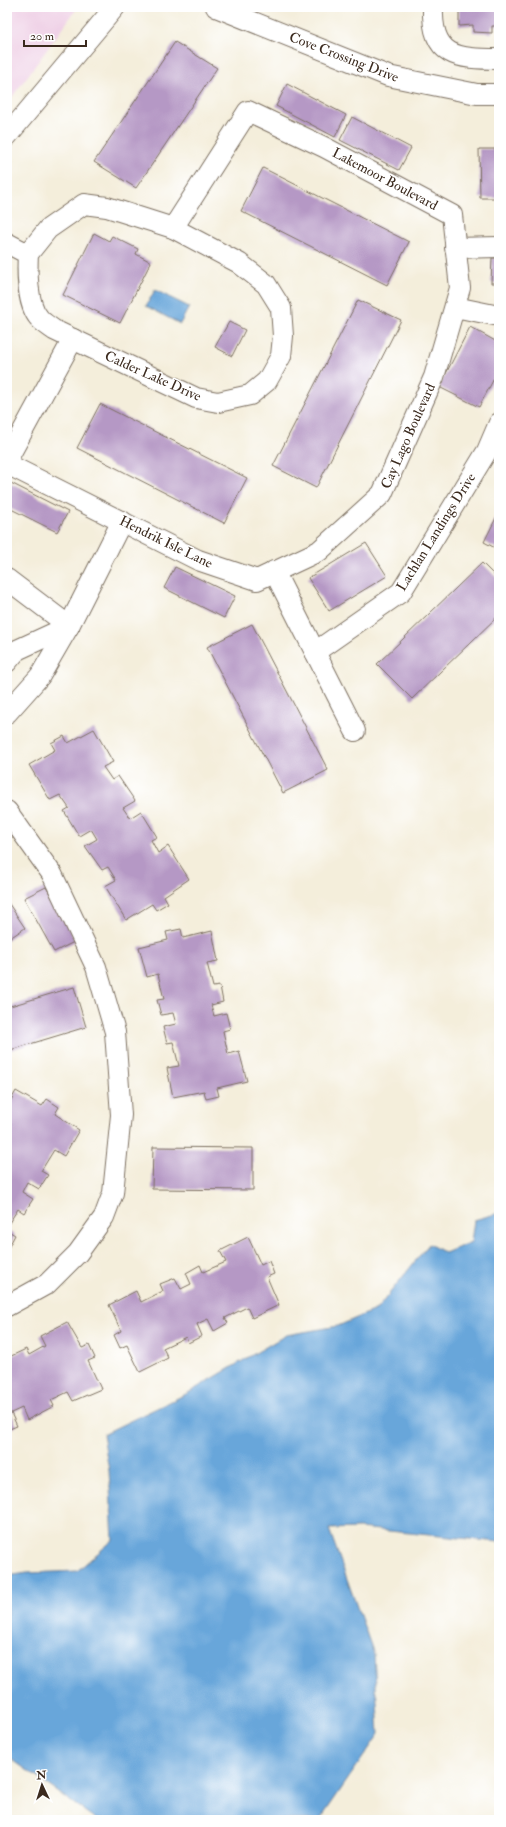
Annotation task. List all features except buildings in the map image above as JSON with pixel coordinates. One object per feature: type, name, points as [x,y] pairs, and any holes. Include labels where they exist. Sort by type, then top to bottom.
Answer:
[{"type":"street","points":[[7,136],[114,7]]},
{"type":"street","name":"Cove Crossing Drive","points":[[216,7],[388,76],[477,94],[499,94]]},
{"type":"street","points":[[433,7],[434,32],[446,49],[456,55],[472,59],[499,59]]},
{"type":"street","name":"Lakemoor Boulevard","points":[[173,228],[248,111],[324,147],[452,214],[455,248]]},
{"type":"street","name":"Calder Lake Drive","points":[[84,204],[107,207],[173,228],[239,263],[266,284],[281,308],[283,336],[281,356],[267,381],[250,395],[218,402],[196,398],[54,330],[38,318],[30,297],[27,275],[28,254],[48,229],[84,204]]},
{"type":"street","points":[[7,243],[28,254]]},
{"type":"street","points":[[455,248],[499,247]]},
{"type":"street","name":"Cay Lago Boulevard","points":[[274,571],[319,550],[382,494],[434,377],[455,307],[460,288],[455,248]]},
{"type":"street","points":[[455,307],[499,316]]},
{"type":"street","points":[[7,460],[73,339]]},
{"type":"street","name":"Lachlan Landings Drive","points":[[315,652],[401,592],[487,451],[499,422]]},
{"type":"street","name":"Hendrik Isle Lane","points":[[7,464],[198,560],[256,580],[274,571]]},
{"type":"street","points":[[7,713],[40,676],[69,626],[122,521]]},
{"type":"street","points":[[274,571],[355,731]]},
{"type":"street","points":[[7,579],[69,626]]},
{"type":"street","points":[[7,662],[17,650],[69,626]]},
{"type":"street","points":[[7,811],[52,874],[96,967],[115,1032],[121,1116],[113,1193],[104,1217],[78,1253],[47,1284],[7,1306]]},
{"type":"shaded area","points":[[7,7],[78,7],[7,104]]},
{"type":"water","points":[[155,290],[189,307],[180,324],[146,306]]},
{"type":"water","points":[[499,1213],[499,1542],[359,1528],[329,1529],[374,1654],[379,1734],[320,1820],[97,1820],[7,1756],[7,1576],[27,1573],[77,1571],[113,1540],[109,1471],[103,1434],[188,1393],[286,1335],[338,1326],[377,1309],[429,1244],[445,1253],[471,1242],[474,1220]]}]
